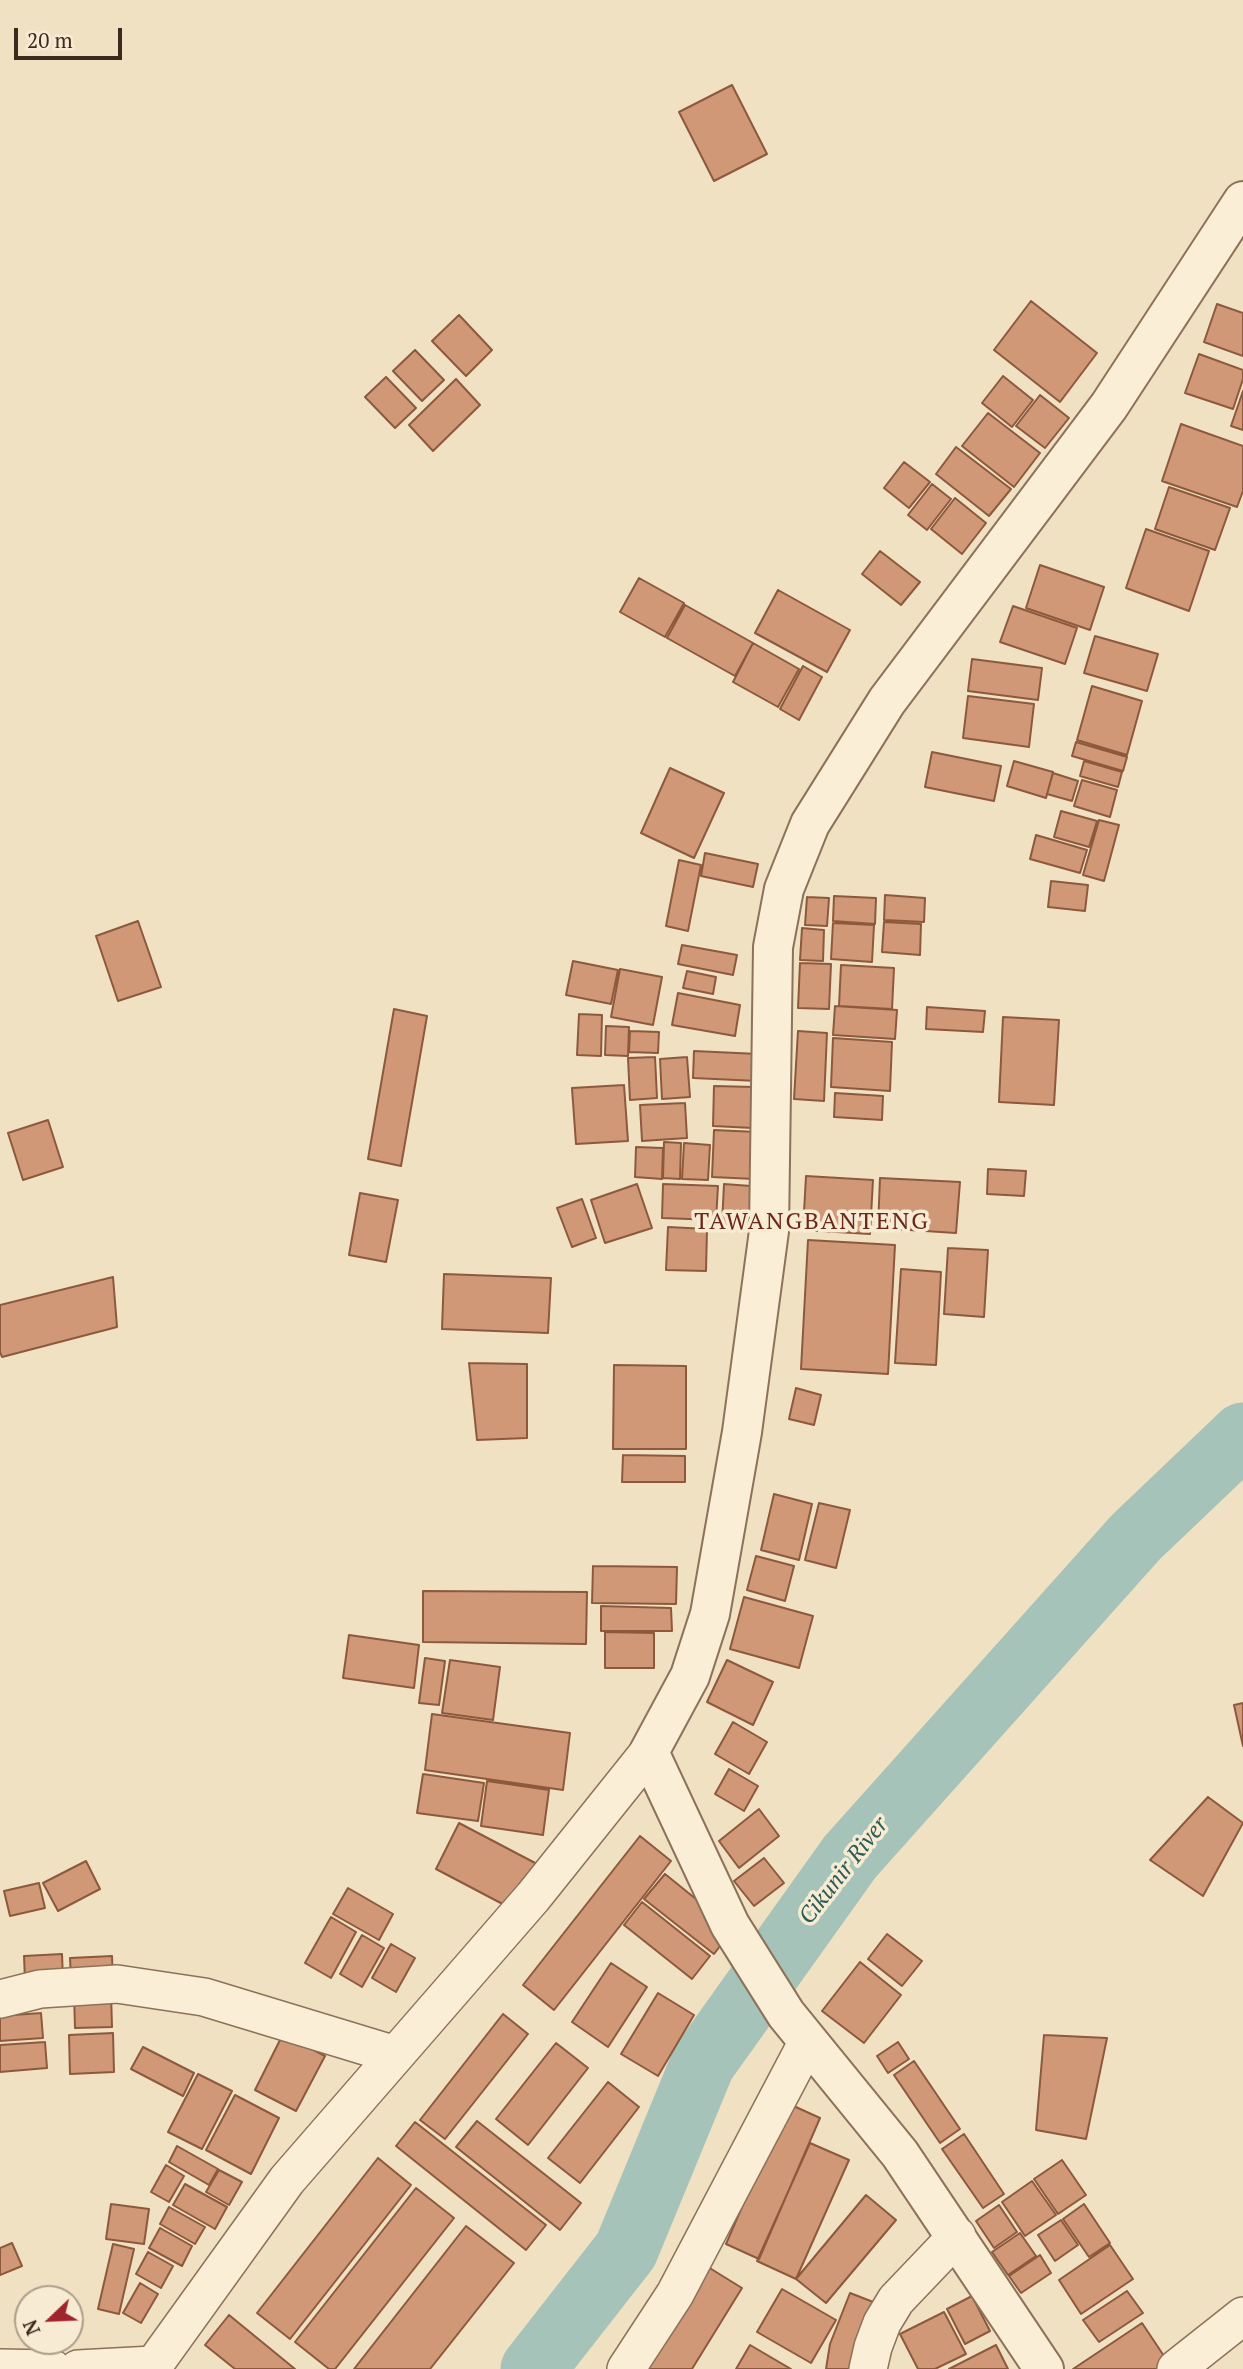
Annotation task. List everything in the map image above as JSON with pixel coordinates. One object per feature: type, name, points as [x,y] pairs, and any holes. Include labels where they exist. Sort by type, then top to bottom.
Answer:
[{"type":"street","points":[[78,2369],[152,2367],[287,2180],[533,1897],[649,1752],[690,1676],[710,1614],[742,1432],[769,1231],[773,947],[784,889],[810,824],[887,701],[1109,406],[1243,201]]},
{"type":"street","points":[[649,1752],[730,1925],[797,2027],[900,2154],[1044,2369]]},
{"type":"street","points":[[0,1999],[40,1989],[117,1984],[204,1997],[396,2055]]},
{"type":"street","points":[[626,2369],[675,2294],[797,2027]]},
{"type":"street","points":[[868,2369],[882,2323],[896,2300],[957,2236]]},
{"type":"street","points":[[1175,2369],[1243,2316]]},
{"type":"street","points":[[0,2368],[53,2369]]},
{"type":"building","points":[[732,85],[767,154],[714,181],[679,112]]},
{"type":"building","points":[[1031,301],[1097,353],[1060,402],[994,350]]},
{"type":"building","points":[[1217,304],[1243,313],[1243,356],[1204,342]]},
{"type":"building","points":[[459,315],[492,350],[466,376],[432,341]]},
{"type":"building","points":[[415,350],[444,380],[422,401],[393,371]]},
{"type":"building","points":[[1199,354],[1243,370],[1243,379],[1233,409],[1185,393]]},
{"type":"building","points":[[1003,376],[1033,400],[1012,427],[982,403]]},
{"type":"building","points":[[386,377],[416,408],[395,428],[365,397]]},
{"type":"building","points":[[456,379],[480,405],[433,451],[409,425]]},
{"type":"building","points":[[1243,391],[1243,430],[1231,426]]},
{"type":"building","points":[[1040,395],[1069,418],[1045,448],[1016,426]]},
{"type":"building","points":[[988,413],[1040,453],[1014,487],[962,446]]},
{"type":"building","points":[[1181,424],[1243,446],[1243,491],[1237,507],[1162,481]]},
{"type":"building","points":[[956,447],[1011,489],[989,516],[936,474]]},
{"type":"building","points":[[904,462],[930,482],[909,508],[884,488]]},
{"type":"building","points":[[932,484],[951,499],[927,530],[908,515]]},
{"type":"building","points":[[1169,487],[1230,508],[1215,550],[1155,529]]},
{"type":"building","points":[[955,498],[986,523],[962,554],[931,529]]},
{"type":"building","points":[[1146,529],[1209,551],[1189,611],[1126,588]]},
{"type":"building","points":[[880,551],[920,582],[901,605],[862,574]]},
{"type":"building","points":[[1040,565],[1104,587],[1090,630],[1026,608]]},
{"type":"building","points":[[639,578],[684,603],[665,637],[620,612]]},
{"type":"building","points":[[778,590],[850,630],[827,672],[755,633]]},
{"type":"building","points":[[685,605],[753,643],[735,676],[667,638]]},
{"type":"building","points":[[1013,606],[1077,628],[1065,664],[1000,642]]},
{"type":"building","points":[[1095,636],[1158,654],[1147,691],[1084,673]]},
{"type":"building","points":[[753,643],[799,669],[778,707],[733,682]]},
{"type":"building","points":[[972,659],[1042,668],[1038,700],[968,691]]},
{"type":"building","points":[[803,666],[822,677],[799,720],[780,709]]},
{"type":"building","points":[[1092,686],[1142,701],[1127,755],[1077,740]]},
{"type":"building","points":[[968,696],[1034,704],[1029,747],[963,738]]},
{"type":"building","points":[[1076,742],[1127,757],[1123,771],[1072,756]]},
{"type":"building","points":[[932,752],[1001,766],[994,801],[925,787]]},
{"type":"building","points":[[1014,761],[1053,772],[1046,798],[1007,786]]},
{"type":"building","points":[[1084,761],[1122,772],[1118,787],[1080,776]]},
{"type":"building","points":[[670,768],[724,793],[694,858],[641,833]]},
{"type":"building","points":[[1053,773],[1078,781],[1072,801],[1047,794]]},
{"type":"building","points":[[1082,780],[1117,790],[1110,817],[1074,806]]},
{"type":"building","points":[[1061,811],[1097,821],[1089,847],[1054,837]]},
{"type":"building","points":[[1099,820],[1119,825],[1104,881],[1083,875]]},
{"type":"building","points":[[1036,835],[1087,850],[1080,873],[1030,859]]},
{"type":"building","points":[[705,853],[758,864],[753,887],[701,876]]},
{"type":"building","points":[[679,860],[701,865],[688,931],[666,926]]},
{"type":"building","points":[[1051,881],[1088,885],[1085,911],[1048,907]]},
{"type":"building","points":[[885,895],[925,898],[924,922],[884,920]]},
{"type":"building","points":[[834,896],[876,898],[875,924],[833,921]]},
{"type":"building","points":[[807,897],[829,898],[827,926],[805,925]]},
{"type":"building","points":[[138,921],[161,987],[118,1001],[96,936]]},
{"type":"building","points":[[884,922],[921,924],[920,955],[882,952]]},
{"type":"building","points":[[833,923],[874,925],[872,962],[831,959]]},
{"type":"building","points":[[802,928],[824,930],[823,961],[800,960]]},
{"type":"building","points":[[682,945],[737,955],[733,975],[678,964]]},
{"type":"building","points":[[573,961],[618,970],[611,1004],[566,995]]},
{"type":"building","points":[[800,963],[831,964],[829,1009],[798,1008]]},
{"type":"building","points":[[841,965],[894,968],[892,1009],[839,1006]]},
{"type":"building","points":[[620,969],[662,977],[653,1025],[611,1017]]},
{"type":"building","points":[[687,971],[716,977],[713,994],[683,988]]},
{"type":"building","points":[[678,993],[740,1005],[735,1036],[672,1025]]},
{"type":"building","points":[[835,1006],[897,1010],[895,1039],[833,1035]]},
{"type":"building","points":[[927,1007],[985,1011],[983,1032],[926,1029]]},
{"type":"building","points":[[394,1009],[427,1016],[401,1166],[368,1159]]},
{"type":"building","points":[[579,1014],[602,1015],[601,1056],[577,1055]]},
{"type":"building","points":[[1003,1017],[1059,1020],[1054,1105],[999,1102]]},
{"type":"building","points":[[606,1026],[629,1027],[628,1056],[605,1055]]},
{"type":"building","points":[[630,1031],[659,1032],[658,1053],[629,1052]]},
{"type":"building","points":[[798,1031],[827,1033],[824,1101],[794,1099]]},
{"type":"building","points":[[833,1038],[892,1042],[890,1091],[831,1087]]},
{"type":"building","points":[[694,1051],[758,1054],[758,1081],[693,1078]]},
{"type":"building","points":[[655,1057],[657,1098],[630,1100],[628,1058]]},
{"type":"building","points":[[687,1057],[690,1097],[662,1099],[660,1059]]},
{"type":"building","points":[[624,1085],[628,1141],[576,1144],[572,1088]]},
{"type":"building","points":[[714,1086],[754,1087],[753,1128],[713,1126]]},
{"type":"building","points":[[835,1093],[883,1096],[882,1120],[834,1117]]},
{"type":"building","points":[[685,1103],[687,1138],[642,1141],[640,1105]]},
{"type":"building","points":[[48,1120],[63,1167],[23,1180],[8,1133]]},
{"type":"building","points":[[714,1130],[757,1132],[755,1179],[712,1177]]},
{"type":"building","points":[[664,1142],[681,1143],[680,1179],[663,1178]]},
{"type":"building","points":[[684,1143],[710,1145],[708,1180],[682,1179]]},
{"type":"building","points":[[636,1147],[663,1148],[662,1179],[635,1177]]},
{"type":"building","points":[[988,1169],[1026,1171],[1024,1196],[987,1194]]},
{"type":"building","points":[[806,1176],[873,1180],[870,1234],[803,1230]]},
{"type":"building","points":[[880,1178],[960,1182],[956,1233],[878,1228]]},
{"type":"building","points":[[637,1184],[652,1228],[605,1243],[591,1200]]},
{"type":"building","points":[[663,1184],[718,1186],[716,1220],[662,1218]]},
{"type":"building","points":[[724,1184],[751,1186],[750,1225],[722,1224]]},
{"type":"building","points":[[360,1193],[398,1200],[386,1262],[349,1255]]},
{"type":"building","points":[[582,1199],[596,1238],[572,1247],[557,1208]]},
{"type":"building","points":[[668,1227],[707,1229],[706,1271],[666,1270]]},
{"type":"building","points":[[808,1240],[895,1245],[888,1374],[801,1369]]},
{"type":"building","points":[[948,1248],[988,1250],[984,1317],[944,1314]]},
{"type":"building","points":[[901,1269],[941,1272],[936,1365],[895,1363]]},
{"type":"building","points":[[444,1274],[551,1278],[548,1333],[442,1329]]},
{"type":"building","points":[[113,1277],[117,1327],[2,1357],[0,1305]]},
{"type":"building","points":[[469,1363],[527,1364],[527,1438],[477,1440]]},
{"type":"building","points":[[614,1365],[686,1366],[686,1449],[613,1449]]},
{"type":"building","points":[[796,1388],[821,1395],[814,1425],[789,1419]]},
{"type":"building","points":[[623,1455],[685,1456],[685,1482],[622,1482]]},
{"type":"building","points":[[774,1494],[812,1504],[799,1560],[761,1550]]},
{"type":"building","points":[[819,1503],[850,1510],[836,1568],[805,1560]]},
{"type":"building","points":[[756,1556],[794,1566],[785,1601],[747,1590]]},
{"type":"building","points":[[593,1566],[677,1567],[676,1604],[592,1603]]},
{"type":"building","points":[[423,1591],[587,1592],[586,1644],[423,1642]]},
{"type":"building","points":[[744,1597],[813,1616],[799,1668],[730,1649]]},
{"type":"building","points":[[601,1606],[671,1608],[672,1631],[601,1631]]},
{"type":"building","points":[[605,1632],[654,1633],[654,1668],[605,1668]]},
{"type":"building","points":[[349,1635],[419,1645],[414,1688],[343,1678]]},
{"type":"building","points":[[425,1658],[445,1661],[439,1705],[419,1703]]},
{"type":"building","points":[[450,1660],[500,1667],[493,1720],[442,1713]]},
{"type":"building","points":[[727,1660],[773,1682],[753,1725],[707,1702]]},
{"type":"building","points":[[1243,1703],[1243,1746],[1234,1705]]},
{"type":"building","points":[[432,1714],[570,1733],[563,1790],[425,1770]]},
{"type":"building","points":[[733,1722],[767,1742],[749,1774],[715,1754]]},
{"type":"building","points":[[729,1769],[758,1786],[744,1811],[715,1794]]},
{"type":"building","points":[[423,1774],[484,1783],[478,1821],[417,1813]]},
{"type":"building","points":[[487,1781],[549,1790],[543,1835],[481,1826]]},
{"type":"building","points":[[1208,1797],[1243,1823],[1203,1896],[1150,1860]]},
{"type":"building","points":[[759,1809],[779,1836],[739,1868],[719,1841]]},
{"type":"building","points":[[459,1823],[537,1864],[514,1910],[436,1869]]},
{"type":"building","points":[[640,1836],[671,1861],[554,2010],[523,1985]]},
{"type":"building","points":[[764,1858],[784,1883],[754,1906],[734,1881]]},
{"type":"building","points":[[86,1861],[100,1889],[58,1911],[43,1883]]},
{"type":"building","points":[[665,1874],[733,1929],[714,1954],[644,1899]]},
{"type":"building","points":[[39,1883],[45,1908],[10,1916],[4,1891]]},
{"type":"building","points":[[348,1888],[393,1914],[379,1940],[333,1914]]},
{"type":"building","points":[[642,1902],[710,1956],[692,1979],[624,1925]]},
{"type":"building","points":[[331,1917],[356,1932],[331,1978],[305,1963]]},
{"type":"building","points":[[887,1934],[922,1961],[902,1986],[868,1959]]},
{"type":"building","points":[[362,1935],[384,1948],[362,1987],[340,1974]]},
{"type":"building","points":[[391,1944],[415,1958],[396,1992],[372,1978]]},
{"type":"building","points":[[62,1954],[63,1979],[25,1980],[24,1956]]},
{"type":"building","points":[[112,1956],[113,1980],[71,1981],[70,1958]]},
{"type":"building","points":[[860,1962],[901,1995],[864,2043],[822,2011]]},
{"type":"building","points":[[611,1963],[647,1987],[608,2047],[572,2022]]},
{"type":"building","points":[[111,1993],[112,2027],[75,2028],[74,1994]]},
{"type":"building","points":[[658,1993],[694,2015],[658,2076],[621,2054]]},
{"type":"building","points":[[41,2013],[43,2038],[0,2041],[0,2016]]},
{"type":"building","points":[[503,2014],[528,2034],[445,2139],[420,2120]]},
{"type":"building","points":[[113,2033],[114,2072],[70,2074],[69,2035]]},
{"type":"building","points":[[283,2034],[325,2056],[296,2111],[255,2090]]},
{"type":"building","points":[[1044,2035],[1107,2038],[1086,2139],[1036,2130]]},
{"type":"building","points":[[45,2042],[47,2068],[0,2072],[0,2045]]},
{"type":"building","points":[[898,2042],[909,2059],[888,2073],[877,2056]]},
{"type":"building","points":[[556,2043],[588,2068],[528,2145],[496,2119]]},
{"type":"building","points":[[143,2047],[194,2073],[183,2096],[131,2069]]},
{"type":"building","points":[[914,2061],[960,2129],[940,2143],[894,2075]]},
{"type":"building","points":[[198,2074],[232,2091],[202,2149],[168,2132]]},
{"type":"building","points":[[608,2082],[639,2107],[580,2183],[548,2158]]},
{"type":"building","points":[[235,2095],[279,2118],[251,2174],[206,2150]]},
{"type":"building","points":[[787,2103],[820,2118],[759,2259],[726,2244]]},
{"type":"building","points":[[477,2121],[581,2203],[560,2230],[456,2147]]},
{"type":"building","points":[[415,2122],[546,2225],[526,2250],[396,2146]]},
{"type":"building","points":[[964,2134],[1004,2194],[983,2208],[942,2149]]},
{"type":"building","points":[[810,2143],[849,2160],[796,2279],[757,2261]]},
{"type":"building","points":[[177,2146],[218,2169],[209,2185],[169,2162]]},
{"type":"building","points":[[378,2158],[411,2185],[290,2339],[257,2313]]},
{"type":"building","points":[[1062,2160],[1086,2195],[1058,2214],[1034,2179]]},
{"type":"building","points":[[166,2165],[184,2176],[169,2202],[151,2192]]},
{"type":"building","points":[[219,2170],[242,2182],[229,2205],[206,2192]]},
{"type":"building","points":[[1032,2181],[1056,2215],[1025,2236],[1002,2202]]},
{"type":"building","points":[[185,2184],[227,2207],[215,2229],[173,2205]]},
{"type":"building","points":[[416,2188],[454,2218],[335,2369],[329,2369],[295,2342]]},
{"type":"building","points":[[866,2195],[896,2220],[826,2303],[796,2279]]},
{"type":"building","points":[[111,2204],[149,2209],[144,2244],[106,2239]]},
{"type":"building","points":[[1084,2204],[1110,2243],[1089,2257],[1063,2219]]},
{"type":"building","points":[[999,2205],[1017,2232],[994,2248],[976,2221]]},
{"type":"building","points":[[169,2207],[205,2227],[195,2244],[160,2224]]},
{"type":"building","points":[[1061,2220],[1078,2245],[1055,2261],[1038,2235]]},
{"type":"building","points":[[466,2226],[514,2263],[430,2369],[354,2369]]},
{"type":"building","points":[[160,2228],[192,2246],[182,2266],[149,2248]]},
{"type":"building","points":[[1020,2233],[1036,2256],[1008,2275],[992,2252]]},
{"type":"building","points":[[12,2243],[22,2266],[0,2275],[0,2248]]},
{"type":"building","points":[[113,2244],[134,2249],[119,2314],[98,2309]]},
{"type":"building","points":[[1110,2245],[1133,2279],[1081,2314],[1059,2280]]},
{"type":"building","points":[[148,2252],[173,2266],[161,2288],[136,2274]]},
{"type":"building","points":[[1040,2255],[1051,2273],[1021,2293],[1009,2276]]},
{"type":"building","points":[[708,2267],[742,2288],[692,2369],[646,2369]]},
{"type":"building","points":[[140,2283],[158,2294],[141,2323],[123,2313]]},
{"type":"building","points":[[782,2289],[836,2320],[811,2363],[757,2332]]},
{"type":"building","points":[[1127,2291],[1143,2313],[1099,2342],[1083,2320]]},
{"type":"building","points":[[850,2293],[881,2305],[859,2369],[826,2369],[830,2344]]},
{"type":"building","points":[[972,2296],[990,2331],[965,2344],[947,2309]]},
{"type":"building","points":[[944,2312],[966,2354],[935,2369],[918,2369],[900,2334]]},
{"type":"building","points":[[229,2315],[295,2369],[235,2369],[205,2345]]},
{"type":"building","points":[[1142,2323],[1168,2362],[1157,2369],[1073,2369]]},
{"type":"building","points":[[750,2345],[791,2369],[736,2369]]},
{"type":"building","points":[[996,2345],[1008,2369],[949,2369]]},
{"type":"waterway","name":"Cikunir River","points":[[533,2369],[626,2250],[703,2063],[850,1857],[1136,1537],[1243,1435]]},
{"type":"district","name":"TAWANGBANTENG","points":[[812,1222]]}]
